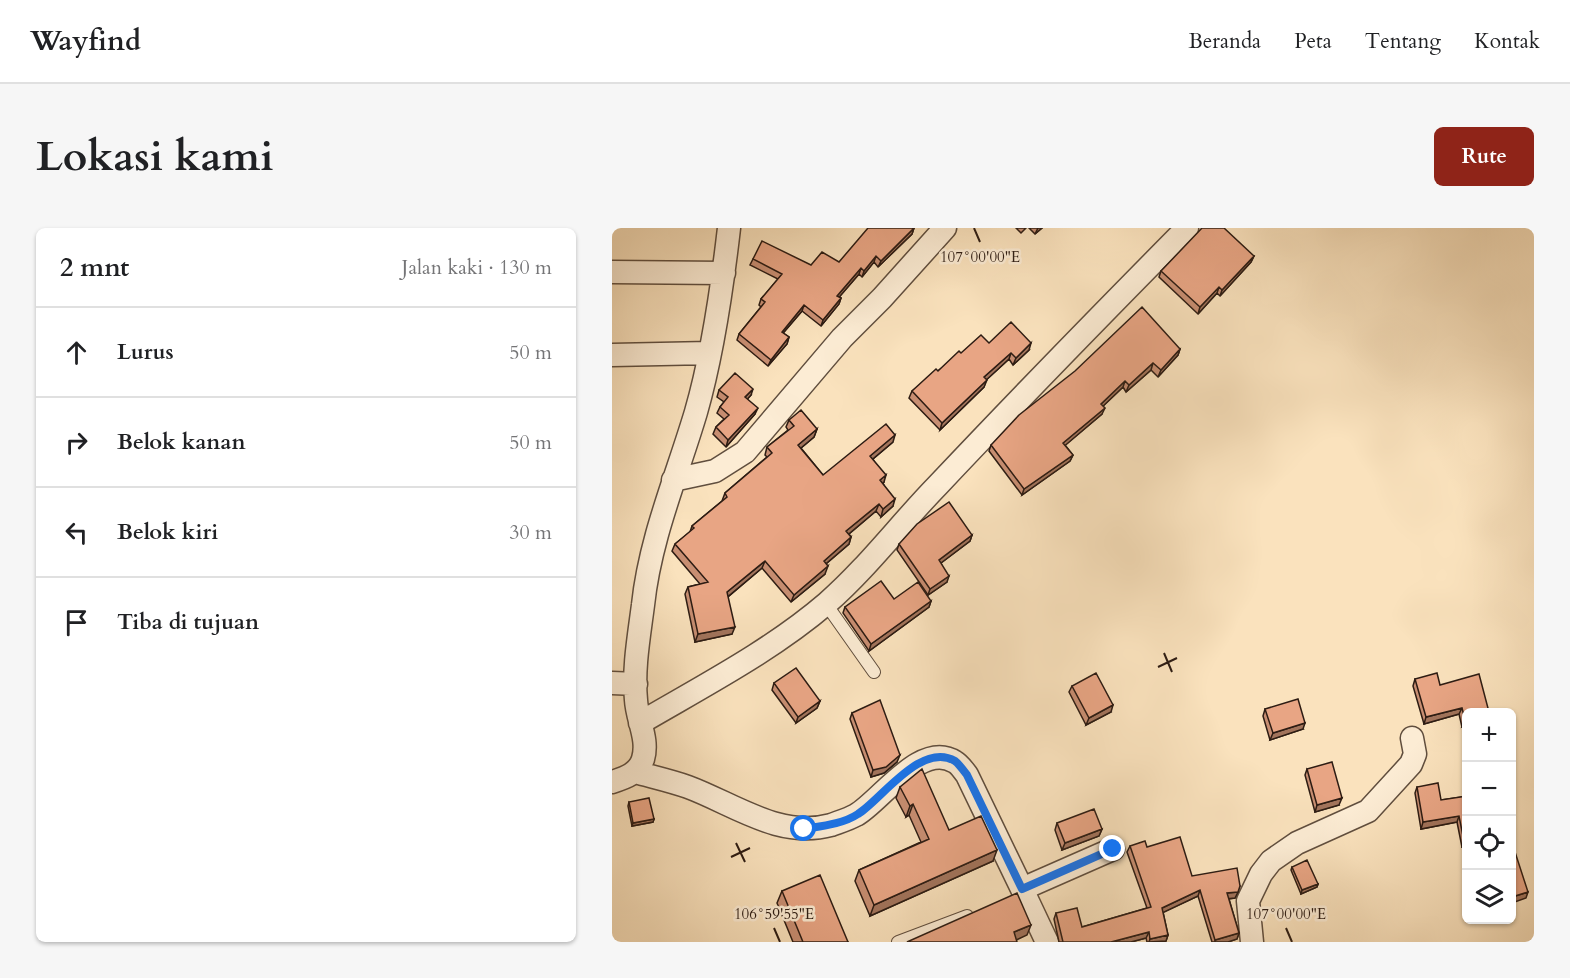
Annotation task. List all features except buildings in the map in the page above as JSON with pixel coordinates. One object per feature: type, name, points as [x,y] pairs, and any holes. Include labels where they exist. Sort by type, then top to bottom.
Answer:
[{"type":"street","points":[[612,782],[635,772],[643,760],[645,745],[636,701],[636,684],[644,594],[662,512],[697,409],[724,273],[729,228]]},
{"type":"street","points":[[673,480],[716,471],[745,452],[827,354],[945,228]]},
{"type":"street","points":[[640,723],[792,631],[826,604],[861,572],[886,540],[937,486],[1187,228]]},
{"type":"street","points":[[612,272],[724,273]]},
{"type":"street","points":[[612,355],[709,353]]},
{"type":"street","points":[[612,683],[636,684]]},
{"type":"street","points":[[1252,942],[1248,901],[1261,874],[1283,851],[1368,811],[1411,764],[1415,754],[1412,738]]},
{"type":"street","points":[[635,772],[689,788],[771,823],[804,829],[830,825],[857,815],[898,776],[920,763],[940,758],[954,761],[967,775],[1047,942]]},
{"type":"street","points":[[1022,889],[1113,849]]},
{"type":"lane","points":[[826,604],[874,672]]},
{"type":"lane","points":[[898,942],[980,911]]},
{"type":"route","points":[[804,829],[830,825],[857,815],[898,776],[920,763],[940,758],[954,761],[967,775],[1022,889],[1113,849]]}]
